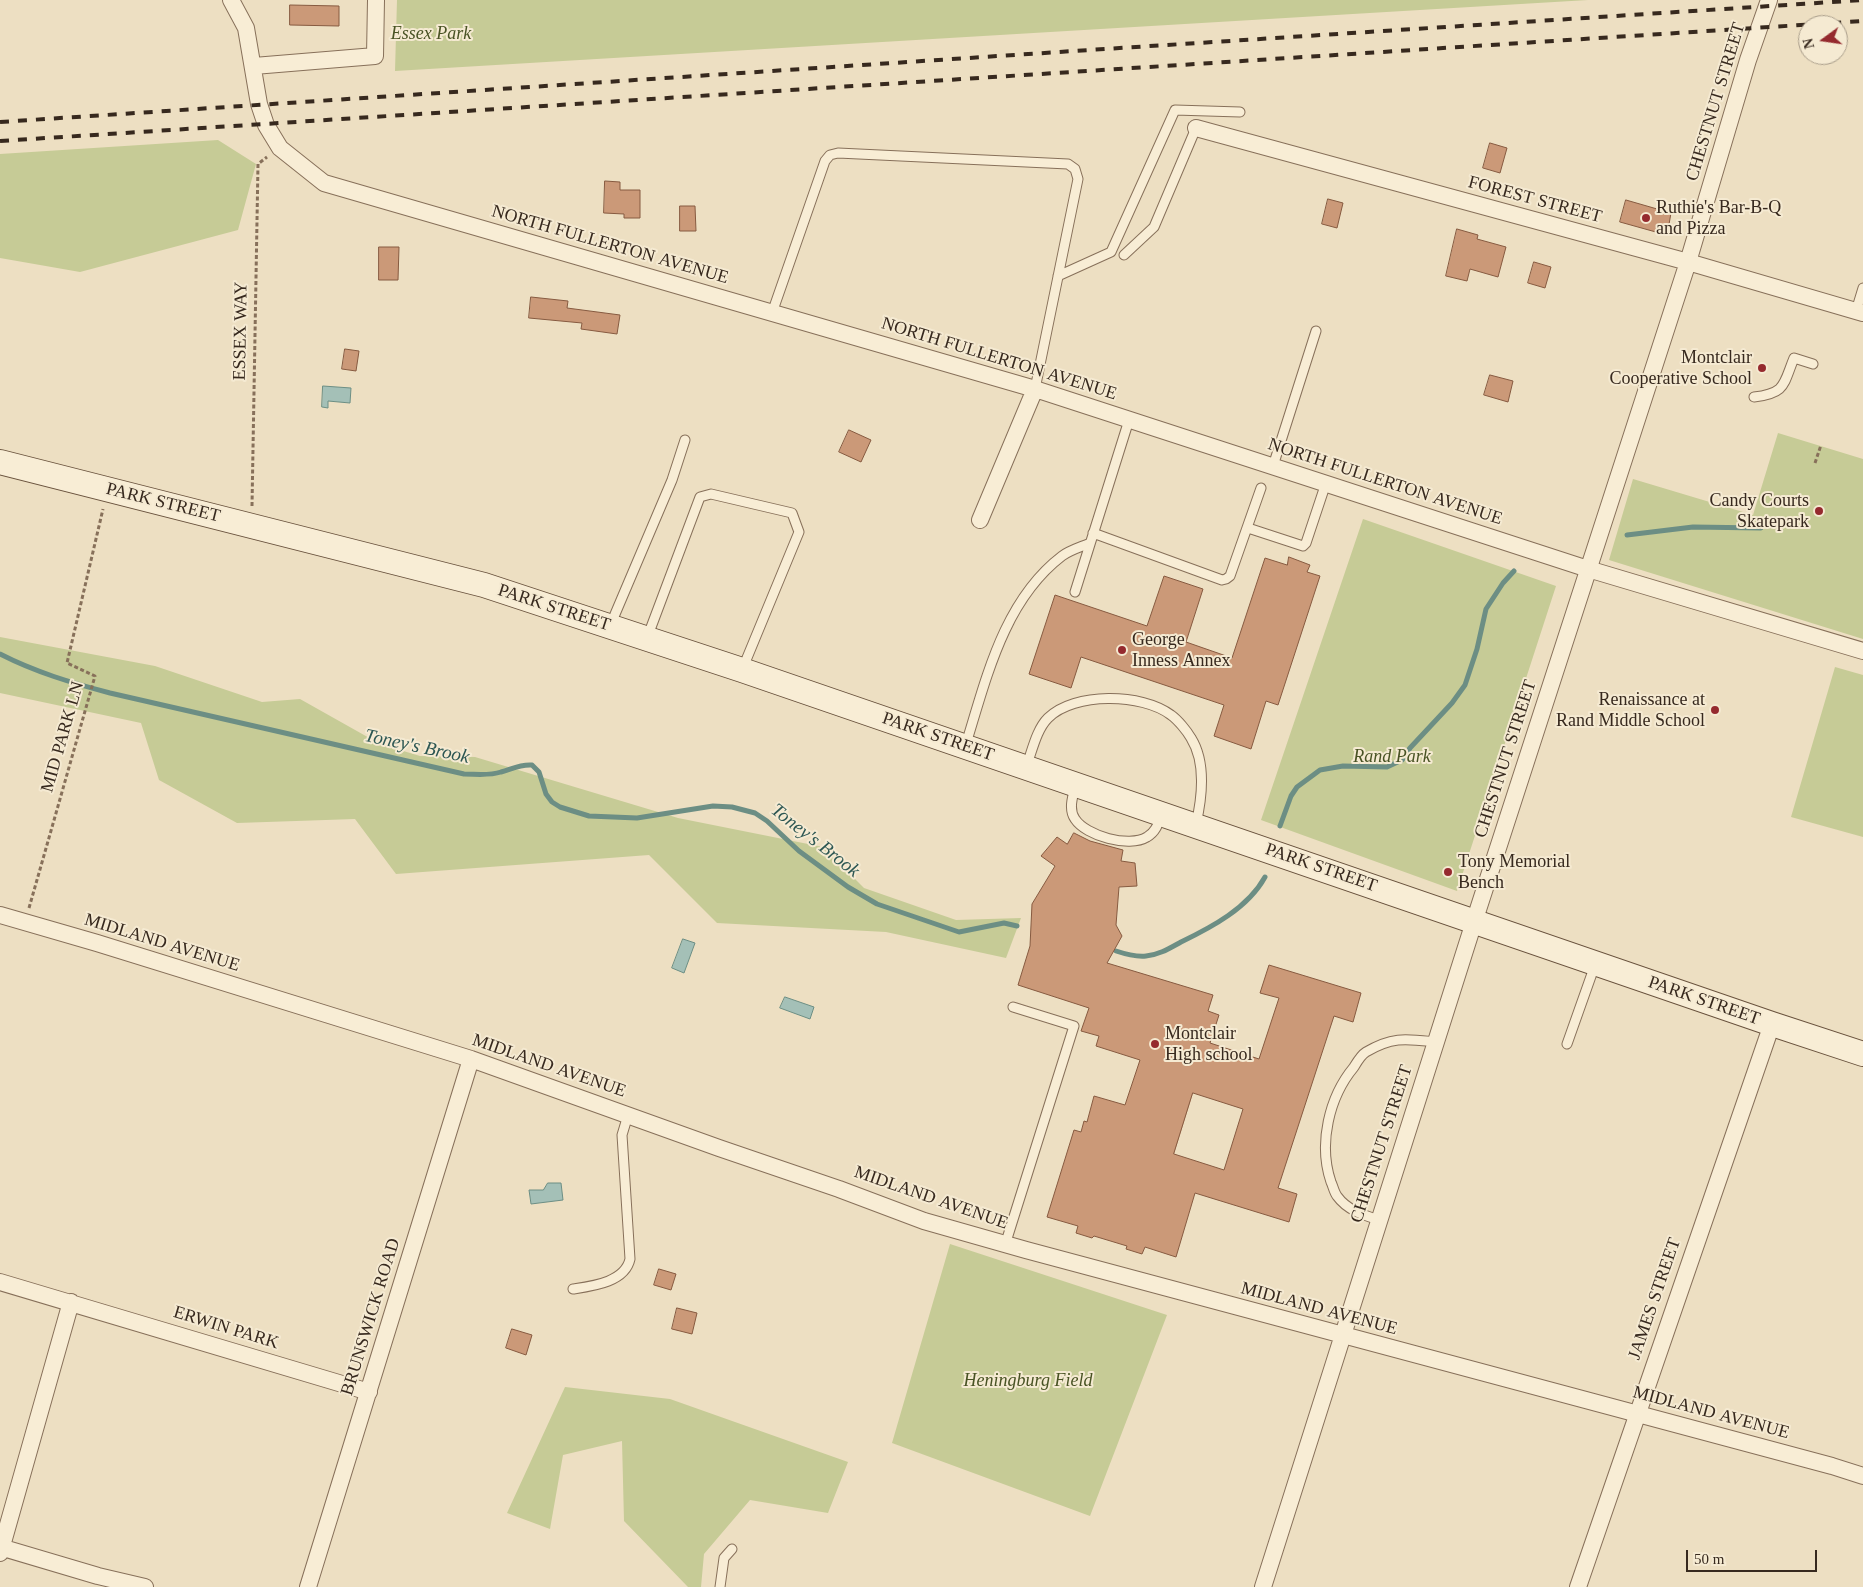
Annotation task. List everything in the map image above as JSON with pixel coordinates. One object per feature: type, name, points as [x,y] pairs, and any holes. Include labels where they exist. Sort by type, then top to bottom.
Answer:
[{"type":"street","name":"NORTH FULLERTON AVENUE","points":[[231,0],[246,28],[259,104],[266,124],[280,148],[324,183],[1035,389],[1588,568],[1863,651]]},
{"type":"street","points":[[254,66],[375,56],[376,0]]},
{"type":"street","name":"CHESTNUT STREET","points":[[1262,1587],[1474,922],[1688,262],[1748,60],[1769,0]]},
{"type":"street","name":"FOREST STREET","points":[[1196,128],[1688,262],[1859,312]]},
{"type":"street","points":[[980,520],[1035,389]]},
{"type":"street","name":"PARK STREET","points":[[0,462],[484,585],[742,670],[1863,1054]]},
{"type":"street","name":"MIDLAND AVENUE","points":[[0,915],[471,1059],[719,1148],[839,1188],[924,1220],[1005,1245],[1832,1466],[1863,1476]]},
{"type":"street","name":"JAMES STREET","points":[[1578,1587],[1636,1414],[1772,1024]]},
{"type":"street","name":"BRUNSWICK ROAD","points":[[308,1587],[471,1059]]},
{"type":"street","name":"ERWIN PARK","points":[[0,1282],[369,1392]]},
{"type":"street","points":[[71,1302],[0,1549],[145,1587]]},
{"type":"lane","points":[[1058,276],[1111,252],[1175,110],[1240,112]]},
{"type":"lane","points":[[1124,255],[1154,227],[1196,128]]},
{"type":"lane","points":[[772,312],[825,161],[830,155],[838,153],[1068,164],[1075,169],[1078,180],[1035,389]]},
{"type":"lane","points":[[1859,312],[1863,288]]},
{"type":"lane","points":[[1273,466],[1316,331]]},
{"type":"lane","points":[[1754,398],[1773,394],[1782,388],[1794,358],[1813,364]]},
{"type":"lane","points":[[1075,592],[1129,420]]},
{"type":"lane","points":[[610,626],[672,480],[685,440]]},
{"type":"lane","points":[[1248,528],[1303,546],[1306,544],[1326,483]]},
{"type":"lane","points":[[1093,533],[1222,580],[1230,576],[1248,528],[1260,488]]},
{"type":"lane","points":[[646,639],[700,497],[711,494],[792,513],[799,532],[742,670]]},
{"type":"lane","points":[[965,747],[993,659],[1009,623],[1030,587],[1064,555],[1090,543]]},
{"type":"lane","points":[[1026,767],[1039,732],[1046,720],[1056,711],[1088,700],[1119,698],[1152,706],[1171,715],[1191,738],[1199,758],[1201,803],[1196,825]]},
{"type":"lane","points":[[1076,784],[1072,799],[1072,812],[1075,819],[1098,834],[1126,842],[1138,842],[1148,837],[1156,829],[1162,814]]},
{"type":"lane","points":[[1567,1044],[1596,964]]},
{"type":"lane","points":[[1005,1245],[1074,1026],[1013,1007]]},
{"type":"lane","points":[[1379,1220],[1361,1214],[1346,1206],[1336,1195],[1333,1188],[1328,1172],[1326,1146],[1327,1129],[1335,1098],[1343,1080],[1364,1053],[1388,1042],[1402,1039],[1436,1042]]},
{"type":"lane","points":[[573,1289],[600,1284],[624,1273],[628,1267],[630,1260],[628,1211],[622,1135],[628,1115]]},
{"type":"lane","points":[[720,1587],[724,1558],[732,1549]]},
{"type":"path","name":"ESSEX WAY","points":[[253,526],[251,500],[258,164],[280,148]]},
{"type":"path","points":[[1815,462],[1821,445]]},
{"type":"path","name":"MID PARK LN","points":[[25,922],[95,676],[67,663],[109,489]]},
{"type":"green space","name":"Essex Park","points":[[397,0],[1588,0],[395,71]]},
{"type":"green space","points":[[218,140],[256,164],[238,230],[80,272],[0,258],[0,154]]},
{"type":"green space","points":[[1778,433],[1863,459],[1863,639],[1609,560],[1633,479],[1753,515]]},
{"type":"green space","name":"Rand Park","points":[[1363,519],[1556,586],[1457,891],[1261,820]]},
{"type":"green space","points":[[0,637],[155,666],[262,702],[300,699],[380,744],[420,756],[475,757],[678,818],[823,847],[864,888],[956,920],[1021,918],[1006,958],[886,932],[717,923],[649,855],[396,874],[355,819],[237,823],[159,780],[141,723],[0,693]]},
{"type":"green space","points":[[1835,667],[1863,675],[1863,837],[1791,817]]},
{"type":"green space","name":"Heningburg Field","points":[[950,1244],[1167,1315],[1090,1516],[892,1443]]},
{"type":"green space","points":[[565,1387],[670,1399],[848,1462],[828,1513],[750,1500],[704,1554],[701,1587],[688,1587],[624,1521],[622,1441],[563,1455],[550,1529],[507,1513]]},
{"type":"water","points":[[323,386],[351,388],[350,403],[328,401],[328,408],[322,407]]},
{"type":"water","points":[[683,939],[695,943],[684,973],[672,968]]},
{"type":"water","points":[[785,997],[814,1007],[810,1019],[780,1008]]},
{"type":"water","points":[[548,1183],[561,1183],[563,1200],[531,1204],[529,1190],[543,1190]]},
{"type":"building","points":[[290,5],[339,6],[339,26],[290,25]]},
{"type":"building","points":[[1490,143],[1507,148],[1500,173],[1483,168]]},
{"type":"building","points":[[605,181],[620,182],[620,190],[640,190],[640,218],[624,218],[624,214],[604,213]]},
{"type":"building","points":[[1328,199],[1343,203],[1337,228],[1322,224]]},
{"type":"building","name":"Ruthie's Bar-B-Q and Pizza","points":[[1626,200],[1671,213],[1668,230],[1663,234],[1620,222]]},
{"type":"building","points":[[680,206],[695,206],[696,231],[680,231]]},
{"type":"building","points":[[1457,229],[1478,235],[1477,239],[1506,247],[1498,277],[1470,269],[1467,281],[1446,276]]},
{"type":"building","points":[[379,247],[399,247],[398,280],[379,280]]},
{"type":"building","points":[[1534,262],[1551,267],[1545,288],[1528,283]]},
{"type":"building","points":[[531,297],[568,301],[567,308],[620,315],[617,334],[581,329],[582,323],[529,318]]},
{"type":"building","points":[[345,349],[359,351],[356,371],[342,369]]},
{"type":"building","points":[[1490,375],[1513,381],[1508,402],[1484,395]]},
{"type":"building","points":[[849,430],[871,440],[861,462],[839,452]]},
{"type":"building","name":"George Inness Annex","points":[[1289,557],[1310,565],[1307,572],[1320,576],[1278,705],[1266,701],[1251,749],[1214,736],[1224,705],[1081,657],[1071,688],[1029,674],[1055,595],[1147,626],[1164,576],[1203,589],[1186,642],[1232,658],[1265,558],[1287,565]]},
{"type":"building","name":"Montclair High school","points":[[1074,833],[1090,841],[1123,850],[1121,861],[1135,863],[1137,886],[1119,887],[1116,925],[1122,936],[1107,963],[1213,995],[1208,1011],[1219,1015],[1210,1043],[1259,1059],[1279,998],[1260,993],[1269,965],[1361,993],[1353,1022],[1334,1016],[1278,1188],[1297,1194],[1289,1222],[1195,1193],[1176,1257],[1145,1247],[1142,1254],[1126,1249],[1127,1246],[1094,1236],[1092,1238],[1076,1233],[1078,1226],[1047,1217],[1074,1130],[1081,1132],[1084,1121],[1087,1122],[1094,1096],[1125,1105],[1140,1060],[1096,1046],[1099,1036],[1081,1031],[1089,1008],[1018,985],[1030,946],[1032,904],[1055,866],[1041,856],[1057,837],[1067,844]],"holes":[[[1193,1093],[1243,1109],[1224,1170],[1174,1154]]]},
{"type":"building","points":[[659,1269],[676,1274],[671,1290],[654,1285]]},
{"type":"building","points":[[677,1308],[697,1313],[692,1334],[672,1329]]},
{"type":"building","points":[[512,1329],[532,1335],[526,1355],[506,1348]]},
{"type":"waterway","name":"Toney's Brook","points":[[1627,535],[1693,527],[1761,528]]},
{"type":"waterway","name":"Toney's Brook","points":[[1280,826],[1291,796],[1297,787],[1320,770],[1343,766],[1387,767],[1402,760],[1410,748],[1452,703],[1465,685],[1477,649],[1486,609],[1503,583],[1514,571]]},
{"type":"waterway","name":"Toney's Brook","points":[[0,654],[54,676],[110,693],[464,774],[492,774],[520,766],[532,765],[539,772],[546,794],[552,802],[560,807],[589,816],[637,818],[713,806],[732,807],[755,813],[767,821],[799,851],[848,887],[877,904],[959,932],[1004,923],[1017,926]]},
{"type":"waterway","name":"Toney's Brook","points":[[1116,951],[1142,956],[1169,949],[1228,916],[1249,898],[1265,877]]},
{"type":"railway","points":[[0,122],[1863,0]]},
{"type":"railway","points":[[0,141],[1863,21]]},
{"type":"place","name":"Ruthie's Bar-B-Q and Pizza","points":[[1646,218]]},
{"type":"place","name":"Montclair Cooperative School","points":[[1762,368]]},
{"type":"place","name":"Candy Courts Skatepark","points":[[1819,511]]},
{"type":"place","name":"George Inness Annex","points":[[1122,650]]},
{"type":"place","name":"Renaissance at Rand Middle School","points":[[1715,710]]},
{"type":"place","name":"Tony Memorial Bench","points":[[1448,872]]},
{"type":"place","name":"Montclair High school","points":[[1155,1044]]}]
